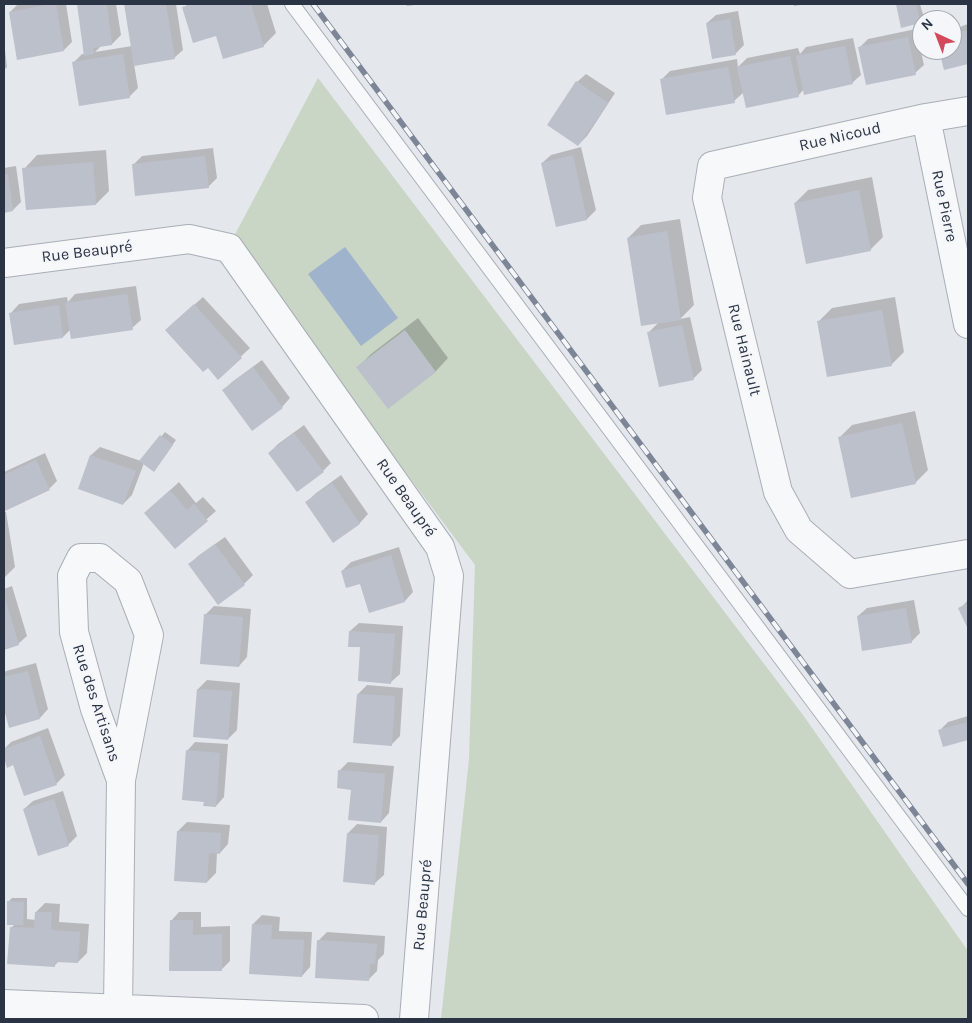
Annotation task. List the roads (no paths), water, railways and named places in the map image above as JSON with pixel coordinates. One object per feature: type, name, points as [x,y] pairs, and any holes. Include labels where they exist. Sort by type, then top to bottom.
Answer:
[{"type":"street","name":"Rue Nicoud","points":[[712,166],[926,118],[968,111]]},
{"type":"street","name":"Rue Pierre","points":[[926,118],[968,324]]},
{"type":"street","name":"Rue Hainault","points":[[712,166],[707,198],[778,492],[799,530],[850,574],[968,554]]},
{"type":"street","name":"Rue Beaupré","points":[[4,263],[190,239],[229,248],[440,546],[449,576],[414,1019]]},
{"type":"street","name":"Rue des Artisans","points":[[118,1008],[121,780],[148,635],[128,581],[100,558],[81,558],[72,576],[74,632],[94,709],[121,780]]},
{"type":"street","points":[[4,1004],[364,1019]]},
{"type":"lane","points":[[292,4],[968,909]]},
{"type":"water","points":[[345,247],[398,318],[361,346],[308,274]]},
{"type":"railway","points":[[313,4],[968,884]]}]
